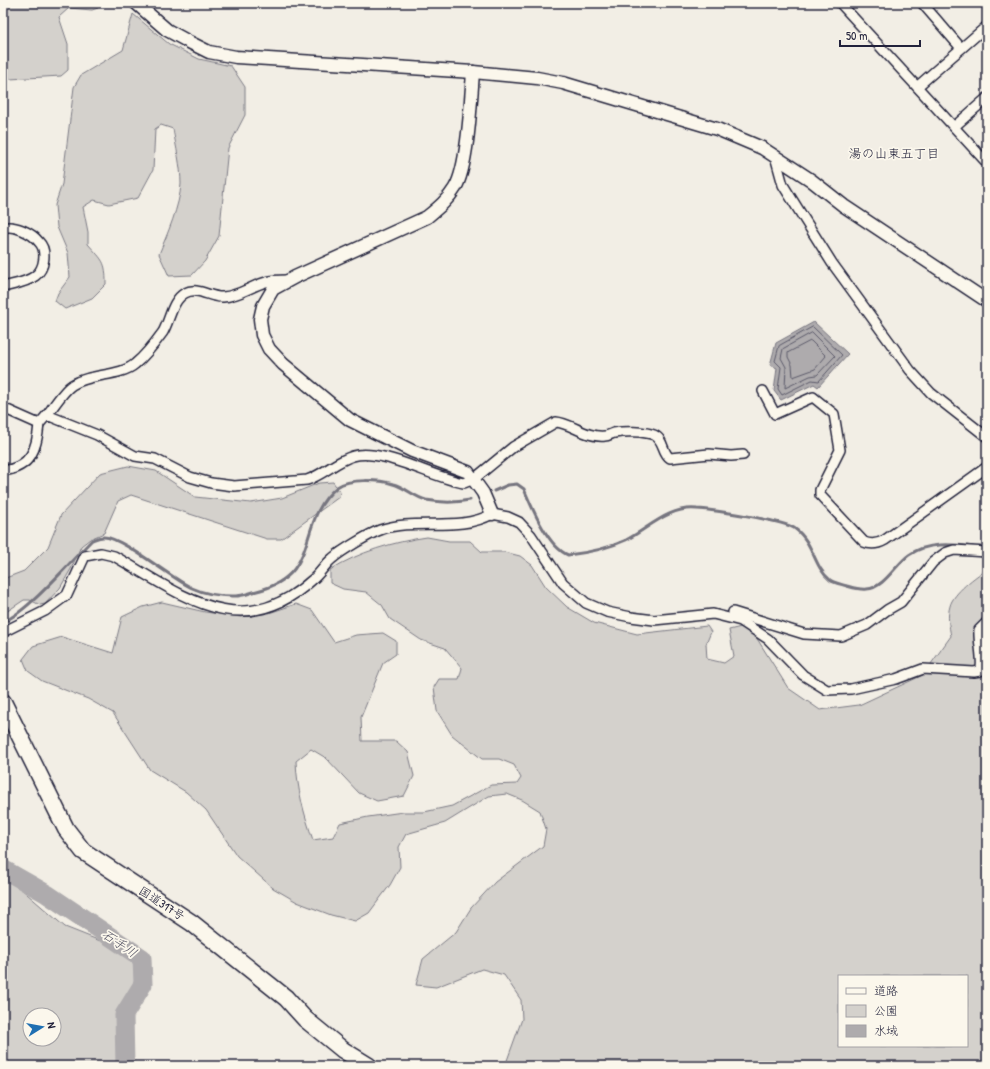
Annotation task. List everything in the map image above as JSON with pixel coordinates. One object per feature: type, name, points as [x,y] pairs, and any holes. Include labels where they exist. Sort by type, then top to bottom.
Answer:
[{"type":"highway","name":"国道317号","points":[[3,702],[66,830],[83,851],[192,923],[286,998],[305,1019],[343,1050],[369,1066]]},
{"type":"street","points":[[136,3],[167,30],[209,52],[236,57],[473,72],[537,78],[570,85],[717,129],[762,148],[775,156],[844,206],[970,292],[987,301]]},
{"type":"street","points":[[840,3],[955,126],[987,163]]},
{"type":"street","points":[[922,3],[961,48]]},
{"type":"street","points":[[918,86],[987,26]]},
{"type":"street","points":[[473,72],[463,165],[456,186],[445,202],[428,217],[290,279],[273,289],[263,306],[260,319],[262,335],[269,349],[283,364],[350,420],[412,451],[468,472],[489,502],[492,514]]},
{"type":"street","points":[[955,126],[987,98]]},
{"type":"street","points":[[775,156],[784,185],[832,263],[910,370],[931,393],[987,437]]},
{"type":"street","points":[[3,228],[14,227],[40,242],[44,260],[37,275],[28,280],[3,287]]},
{"type":"street","points":[[3,471],[14,469],[26,462],[37,440],[39,424],[71,386],[86,379],[127,369],[134,365],[149,350],[163,331],[174,304],[183,294],[190,290],[221,297],[229,296],[240,294],[267,282],[290,279]]},
{"type":"street","points":[[763,391],[774,414],[813,397],[834,414],[840,450],[820,490],[820,495],[864,542],[868,544],[880,543],[885,540],[987,467]]},
{"type":"street","points":[[3,408],[39,424]]},
{"type":"street","points":[[47,415],[97,435],[135,456],[155,459],[190,477],[218,484],[234,486],[306,480],[315,477],[353,456],[363,454],[380,456],[464,483],[474,479],[513,447],[556,422],[562,422],[574,429],[598,436],[606,436],[615,433],[647,433],[655,435],[660,441],[666,455],[670,458],[709,454],[731,456],[743,455]]},
{"type":"street","points":[[3,632],[45,611],[67,595],[85,556],[100,553],[114,556],[185,598],[208,607],[241,612],[268,608],[290,598],[313,580],[333,558],[379,530],[404,524],[468,523],[492,514],[508,517],[519,522],[531,535],[563,583],[586,603],[607,612],[631,618],[654,620],[713,614],[741,621],[754,628],[803,675],[827,690],[838,691],[896,679],[923,669],[974,672],[980,671],[982,662],[979,649],[979,630],[987,622]]},
{"type":"street","points":[[713,614],[717,608],[732,611],[804,634],[841,636],[867,625],[887,610],[901,602],[933,562],[945,553],[954,550],[987,552]]},
{"type":"green space","points":[[3,3],[99,3],[98,8],[92,10],[69,8],[59,17],[68,44],[68,70],[61,76],[10,79],[3,70]]},
{"type":"green space","points":[[133,14],[169,44],[199,59],[231,66],[245,87],[245,115],[228,148],[219,236],[205,261],[192,275],[169,276],[159,254],[176,210],[180,192],[181,177],[173,129],[161,125],[155,129],[153,170],[138,198],[109,204],[94,200],[83,207],[88,232],[88,244],[103,262],[106,284],[92,298],[65,309],[55,301],[58,293],[70,277],[68,253],[57,227],[55,205],[62,184],[74,87],[81,75],[123,50]]},
{"type":"green space","points":[[128,466],[156,471],[195,497],[251,503],[282,498],[319,483],[333,482],[340,492],[339,497],[281,539],[267,539],[131,495],[118,501],[104,533],[90,539],[81,546],[71,569],[60,588],[45,604],[40,605],[30,600],[24,600],[3,614],[3,579],[24,571],[48,547],[61,515],[100,473]]},
{"type":"green space","points":[[427,537],[449,541],[470,541],[482,552],[504,552],[520,556],[532,565],[546,587],[567,607],[594,623],[637,634],[707,626],[711,632],[706,644],[707,659],[724,663],[734,656],[729,630],[741,627],[756,637],[788,688],[820,710],[859,705],[923,675],[951,636],[948,617],[952,601],[960,590],[987,569],[987,1066],[505,1066],[522,1019],[521,1000],[504,975],[482,969],[436,987],[416,985],[423,959],[456,932],[471,908],[495,882],[543,846],[546,829],[540,811],[522,800],[507,794],[489,796],[445,823],[406,834],[399,847],[400,867],[390,885],[369,913],[355,921],[331,915],[297,902],[273,888],[237,856],[206,810],[186,792],[150,770],[113,713],[88,699],[42,681],[28,671],[23,659],[33,646],[62,637],[113,653],[122,617],[143,607],[162,602],[205,612],[241,617],[269,613],[296,604],[312,610],[334,642],[356,635],[383,633],[396,641],[396,654],[383,663],[361,717],[362,741],[396,741],[408,752],[414,776],[404,796],[377,801],[359,793],[326,758],[311,749],[296,761],[302,801],[313,840],[333,837],[340,823],[403,812],[424,812],[452,806],[491,785],[517,784],[521,778],[514,765],[499,759],[482,759],[452,735],[437,711],[434,687],[439,679],[459,679],[462,668],[445,648],[421,640],[390,619],[382,605],[366,592],[343,589],[330,583],[330,570],[364,553],[389,545]]},
{"type":"green space","points":[[3,878],[19,887],[65,927],[118,948],[133,961],[136,983],[116,1015],[118,1066],[3,1066]]},
{"type":"water","points":[[814,322],[848,354],[818,387],[814,384],[781,400],[774,391],[777,368],[770,365],[776,343]]},
{"type":"waterway","points":[[3,622],[14,616],[37,597],[92,540],[99,538],[103,537],[122,543],[192,588],[217,595],[239,596],[277,583],[291,573],[300,560],[316,516],[324,501],[337,487],[342,484],[357,481],[380,482],[397,485],[417,497],[426,500],[438,502],[459,502],[470,500]]},
{"type":"waterway","points":[[494,491],[508,485],[517,484],[524,489],[547,536],[561,551],[568,555],[597,550],[619,543],[635,535],[668,514],[687,509],[706,510],[747,516],[776,522],[794,528],[806,540],[820,568],[830,580],[859,589],[873,588],[879,585],[904,559],[916,551],[924,548],[940,545],[973,547]]},
{"type":"waterway","name":"石手川","points":[[3,869],[47,894],[142,958],[143,984],[124,1015],[125,1066]]},
{"type":"district","name":"湯の山東五丁目","points":[[894,153]]}]
